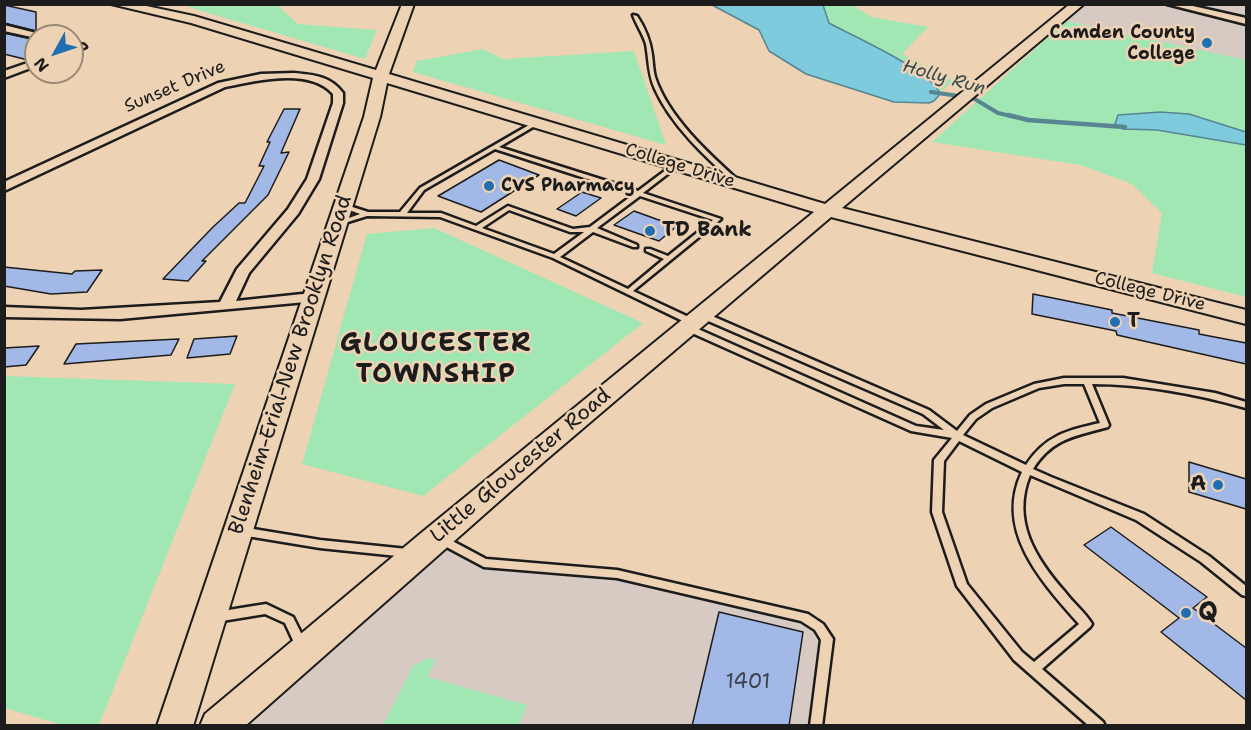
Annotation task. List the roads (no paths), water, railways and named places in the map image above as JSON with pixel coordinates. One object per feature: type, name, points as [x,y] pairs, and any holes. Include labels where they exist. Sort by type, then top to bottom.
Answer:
[{"type":"main road","name":"College Drive","points":[[117,4],[194,20],[826,210],[1246,317]]},
{"type":"main road","name":"Blenheim-Erial-New Brooklyn Road","points":[[175,726],[372,117],[381,76],[408,4]]},
{"type":"main road","name":"Little Gloucester Road","points":[[218,726],[427,545],[693,321],[1078,4]]},
{"type":"main road","points":[[322,58],[369,55],[386,47],[396,36]]},
{"type":"main road","points":[[372,117],[393,99],[417,93],[442,94]]},
{"type":"street","points":[[1170,4],[1246,21]]},
{"type":"street","points":[[4,28],[24,33]]},
{"type":"street","points":[[4,75],[24,68]]},
{"type":"street","name":"Sunset Drive","points":[[4,187],[222,85],[272,76],[315,78],[328,82],[338,93],[338,103],[313,179],[292,211],[242,272],[226,306]]},
{"type":"street","points":[[4,312],[50,316],[106,315],[312,298]]},
{"type":"lane","points":[[635,16],[645,33],[650,51],[652,76],[659,94],[704,154],[740,184]]},
{"type":"lane","points":[[402,214],[422,189],[536,123]]},
{"type":"lane","points":[[495,147],[718,219],[628,292]]},
{"type":"lane","points":[[555,257],[676,165]]},
{"type":"lane","points":[[477,228],[508,208],[572,231],[592,229],[635,246]]},
{"type":"lane","points":[[340,214],[441,215],[555,257],[693,321],[802,359],[926,412],[957,436],[1072,491],[1140,517],[1205,560],[1246,592]]},
{"type":"lane","points":[[340,214],[367,214]]},
{"type":"lane","points":[[648,250],[669,259]]},
{"type":"lane","points":[[693,321],[789,374],[914,429],[957,436]]},
{"type":"lane","points":[[789,374],[802,359]]},
{"type":"lane","points":[[1099,726],[1018,656],[962,586],[937,512],[939,460],[973,417],[989,406],[1037,386],[1064,381],[1146,383],[1246,405]]},
{"type":"lane","points":[[1033,670],[1086,624],[1045,576],[1026,546],[1019,516],[1018,498],[1028,470],[1050,444],[1066,435],[1105,425],[1087,381]]},
{"type":"lane","points":[[238,530],[320,544],[427,545],[484,563],[617,574],[804,616],[819,627],[827,639],[816,726]]},
{"type":"lane","points":[[210,618],[266,609],[289,620],[304,651]]},
{"type":"water","points":[[712,5],[823,5],[829,23],[908,65],[923,75],[940,94],[929,103],[894,102],[806,74],[769,51],[759,30]]},
{"type":"water","points":[[1160,112],[1189,114],[1246,132],[1246,145],[1157,130],[1123,129],[1115,124],[1118,115]]},
{"type":"waterway","name":"Holly Run","points":[[931,92],[973,98],[998,113],[1015,117]]},
{"type":"waterway","name":"Holly Run","points":[[1008,115],[1028,120],[1125,127]]},
{"type":"place","name":"Camden County College","points":[[1207,43]]},
{"type":"place","name":"CVS Pharmacy","points":[[489,186]]},
{"type":"place","name":"TD Bank","points":[[650,231]]},
{"type":"place","name":"T","points":[[1115,322]]},
{"type":"place","name":"A","points":[[1218,485]]},
{"type":"place","name":"Q","points":[[1186,613]]},
{"type":"district","name":"GLOUCESTER TOWNSHIP","points":[[436,360]]}]
